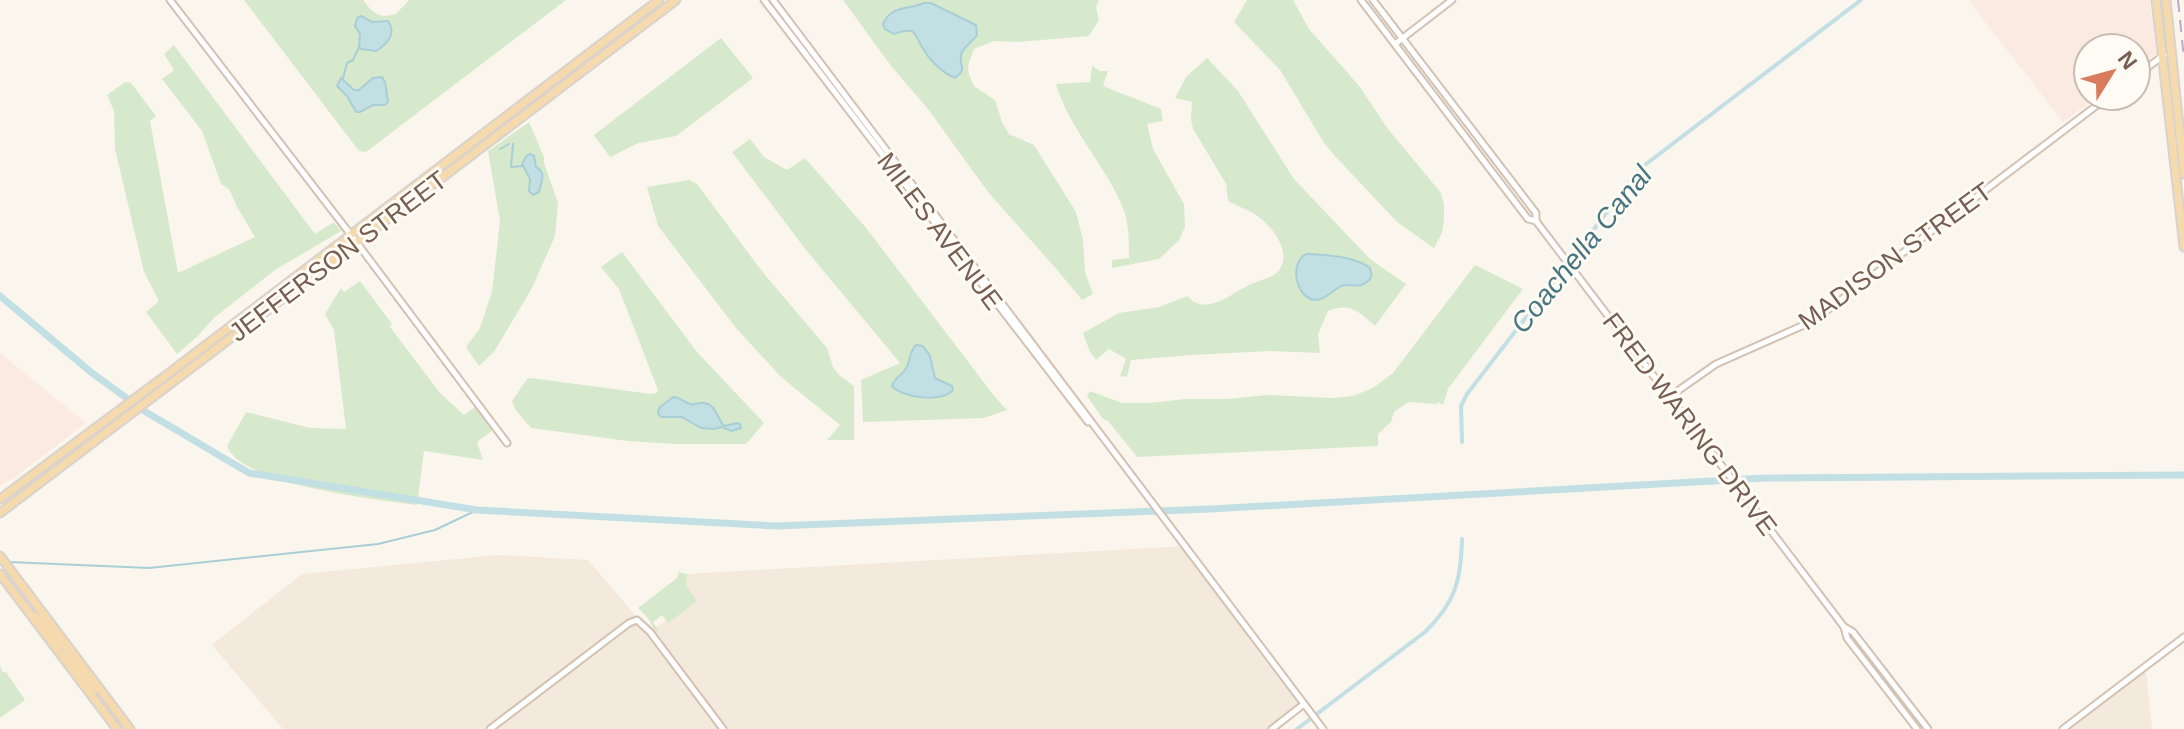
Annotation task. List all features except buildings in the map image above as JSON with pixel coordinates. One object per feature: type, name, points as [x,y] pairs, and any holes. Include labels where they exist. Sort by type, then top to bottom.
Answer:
[{"type":"main road","name":"JEFFERSON STREET","points":[[0,499],[659,0]]},
{"type":"main road","name":"JEFFERSON STREET","points":[[0,513],[676,0]]},
{"type":"main road","points":[[2156,0],[2184,207]]},
{"type":"main road","points":[[2166,0],[2184,247]]},
{"type":"main road","points":[[452,170],[451,165],[487,131]]},
{"type":"main road","points":[[298,286],[297,281],[326,254]]},
{"type":"main road","points":[[32,488],[32,481],[47,470],[57,456]]},
{"type":"main road","points":[[0,556],[130,729]]},
{"type":"main road","points":[[0,574],[117,729]]},
{"type":"main road","points":[[27,610],[45,623],[61,645],[70,649]]},
{"type":"main road","points":[[61,655],[70,659],[88,682],[106,696]]},
{"type":"street","points":[[170,0],[507,443]]},
{"type":"street","name":"MILES AVENUE","points":[[764,0],[1073,406],[1119,460]]},
{"type":"street","name":"MILES AVENUE","points":[[773,0],[1323,729]]},
{"type":"street","name":"FRED WARING DRIVE","points":[[1361,0],[1528,219],[1536,221]]},
{"type":"street","name":"FRED WARING DRIVE","points":[[1373,0],[1536,213],[1536,221],[1844,627],[1847,638],[1917,729]]},
{"type":"street","points":[[1395,44],[1452,0]]},
{"type":"street","points":[[2152,64],[2171,52]]},
{"type":"street","name":"MADISON STREET","points":[[1669,397],[1716,364],[1813,321],[2088,112]]},
{"type":"street","points":[[490,729],[637,620],[650,632],[723,729]]},
{"type":"street","name":"FRED WARING DRIVE","points":[[1844,627],[1853,632],[1928,729]]},
{"type":"street","points":[[2063,729],[2184,637]]},
{"type":"street","points":[[1879,679],[1886,673]]},
{"type":"street","points":[[1272,729],[1304,704]]},
{"type":"shaded area","points":[[1968,0],[2150,0],[2156,54],[2152,57],[2152,32],[2072,32],[2072,112],[2077,112],[2063,122]]},
{"type":"shaded area","points":[[0,353],[86,423],[0,485]]},
{"type":"shaded area","points":[[1185,546],[1304,704],[1271,729],[283,729],[212,645],[302,574],[498,555],[588,560],[635,615],[655,628],[696,601],[686,586],[687,574]]},
{"type":"shaded area","points":[[2146,670],[2152,729],[2069,729]]},
{"type":"green space","points":[[244,0],[363,0],[373,11],[385,16],[396,14],[409,0],[566,0],[366,152],[359,151]]},
{"type":"green space","points":[[843,0],[1099,0],[1096,7],[1099,20],[1089,36],[994,41],[974,49],[968,65],[974,86],[995,100],[1009,134],[1034,145],[1076,212],[1083,240],[1085,272],[1093,294],[1082,300],[988,192]]},
{"type":"green space","points":[[1247,0],[1293,0],[1309,29],[1360,87],[1388,129],[1441,193],[1444,220],[1442,233],[1434,248],[1397,222],[1324,143],[1280,70],[1234,22]]},
{"type":"green space","points":[[721,38],[753,78],[676,136],[639,143],[610,157],[594,135]]},
{"type":"green space","points":[[174,45],[315,234],[334,222],[341,231],[275,270],[215,317],[177,354],[146,312],[159,301],[144,272],[115,149],[114,111],[107,95],[125,82],[131,83],[156,116],[150,121],[178,273],[255,237],[229,189],[221,184],[202,131],[162,79],[174,70],[164,54]]},
{"type":"green space","points":[[1207,58],[1238,91],[1294,179],[1370,259],[1406,284],[1375,326],[1348,308],[1328,311],[1318,334],[1320,353],[1270,351],[1131,360],[1127,377],[1120,376],[1126,359],[1109,349],[1096,360],[1083,333],[1119,313],[1159,307],[1188,296],[1200,304],[1220,301],[1275,274],[1281,267],[1283,251],[1276,235],[1257,216],[1228,201],[1226,184],[1193,129],[1192,102],[1175,98],[1186,77]]},
{"type":"green space","points":[[1092,66],[1108,71],[1103,86],[1161,109],[1163,121],[1147,124],[1153,149],[1184,204],[1185,227],[1179,240],[1159,259],[1112,268],[1112,260],[1129,258],[1125,214],[1107,176],[1069,116],[1056,84],[1090,82]]},
{"type":"green space","points":[[529,122],[558,203],[555,236],[532,288],[494,352],[479,366],[466,347],[480,328],[492,291],[500,221],[488,151]]},
{"type":"green space","points":[[750,139],[764,157],[787,170],[805,158],[867,229],[1007,410],[984,418],[863,422],[861,380],[900,363],[806,250],[732,152]]},
{"type":"green space","points":[[689,180],[697,184],[761,270],[827,348],[839,375],[854,386],[854,440],[827,440],[840,425],[781,377],[736,328],[658,226],[647,187]]},
{"type":"green space","points":[[622,252],[697,352],[764,423],[746,444],[628,441],[531,428],[515,409],[512,401],[527,379],[531,378],[656,393],[658,390],[619,289],[601,267]]},
{"type":"green space","points":[[1475,265],[1523,289],[1448,389],[1443,405],[1439,402],[1408,402],[1394,412],[1391,422],[1378,434],[1378,446],[1137,457],[1087,396],[1090,391],[1122,403],[1149,403],[1268,395],[1353,396],[1373,388],[1393,373]]},
{"type":"green space","points":[[360,281],[440,393],[464,415],[475,407],[493,430],[477,442],[483,460],[424,451],[417,505],[343,494],[283,480],[238,460],[227,446],[246,412],[310,428],[346,429],[334,330],[325,314],[341,288],[344,292]]},
{"type":"green space","points":[[679,572],[687,574],[686,586],[697,601],[668,623],[662,615],[653,622],[658,630],[656,632],[638,608],[677,578]]},
{"type":"green space","points":[[0,666],[25,700],[0,718]]},
{"type":"water","points":[[931,3],[976,25],[977,35],[962,52],[962,69],[955,78],[933,62],[912,31],[894,34],[885,29],[883,24],[891,14]]},
{"type":"water","points":[[361,16],[372,22],[388,21],[391,26],[390,38],[376,51],[359,47],[360,34],[355,26],[357,18]]},
{"type":"water","points":[[382,77],[388,102],[360,112],[356,112],[337,86],[341,78],[354,90],[359,90],[373,78]]},
{"type":"water","points":[[530,154],[534,156],[536,167],[542,175],[539,192],[533,195],[529,191],[530,179],[522,164]]},
{"type":"water","points":[[1306,254],[1356,261],[1370,268],[1371,277],[1360,285],[1341,286],[1320,299],[1309,298],[1300,288],[1296,273],[1300,259]]},
{"type":"water","points":[[916,345],[923,346],[930,356],[935,378],[952,386],[953,390],[948,394],[922,397],[904,394],[892,386],[907,367]]},
{"type":"water","points":[[673,397],[691,404],[708,404],[724,426],[737,423],[741,428],[732,431],[721,427],[701,428],[682,417],[661,417],[659,408]]},
{"type":"waterway","name":"Coachella Canal","points":[[1462,442],[1461,406],[1467,394],[1641,168],[1861,0]]},
{"type":"waterway","points":[[343,78],[347,63],[353,60],[359,47]]},
{"type":"waterway","points":[[500,149],[509,144]]},
{"type":"waterway","points":[[513,144],[511,167],[523,166]]},
{"type":"waterway","points":[[0,296],[92,373],[146,412],[249,473],[477,510],[776,526],[1210,509],[1766,478],[2184,475]]},
{"type":"waterway","points":[[9,562],[149,568],[378,544],[435,530],[477,510]]},
{"type":"waterway","name":"Coachella Canal","points":[[1297,729],[1425,632],[1435,621],[1450,601],[1458,579],[1462,539]]},
{"type":"railway","points":[[2178,0],[2184,59]]}]
